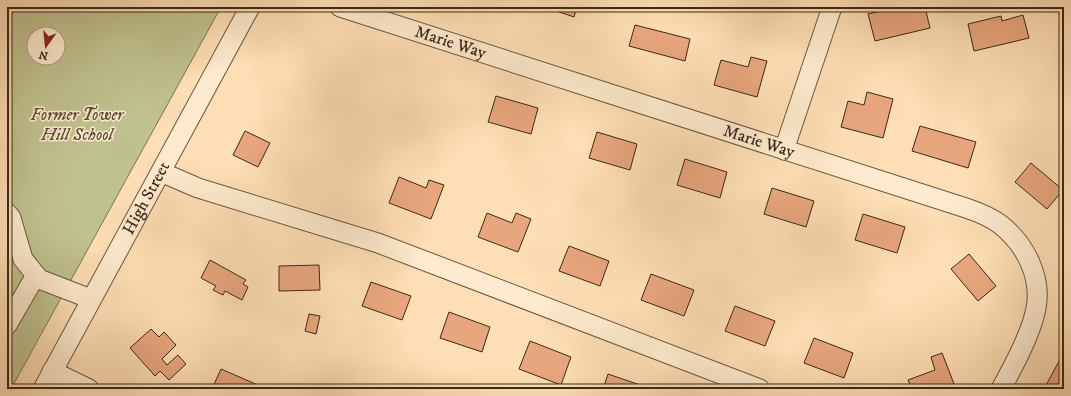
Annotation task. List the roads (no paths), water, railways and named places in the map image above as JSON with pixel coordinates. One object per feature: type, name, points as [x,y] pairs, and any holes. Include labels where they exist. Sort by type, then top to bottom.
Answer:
[{"type":"street","name":"High Street","points":[[43,389],[250,7]]},
{"type":"street","name":"Marie Way","points":[[340,7],[980,213],[1001,225],[1018,244],[1031,264],[1036,286],[1036,307],[1031,326],[1001,389]]},
{"type":"street","points":[[784,150],[832,7]]},
{"type":"street","points":[[161,172],[198,188],[378,243],[760,389]]},
{"type":"street","points":[[7,213],[11,218],[23,259],[39,279],[91,299]]},
{"type":"street","points":[[7,325],[36,275]]},
{"type":"street","points":[[52,371],[89,389]]},
{"type":"park label","name":"Former Tower Hill School","points":[[77,125]]}]
